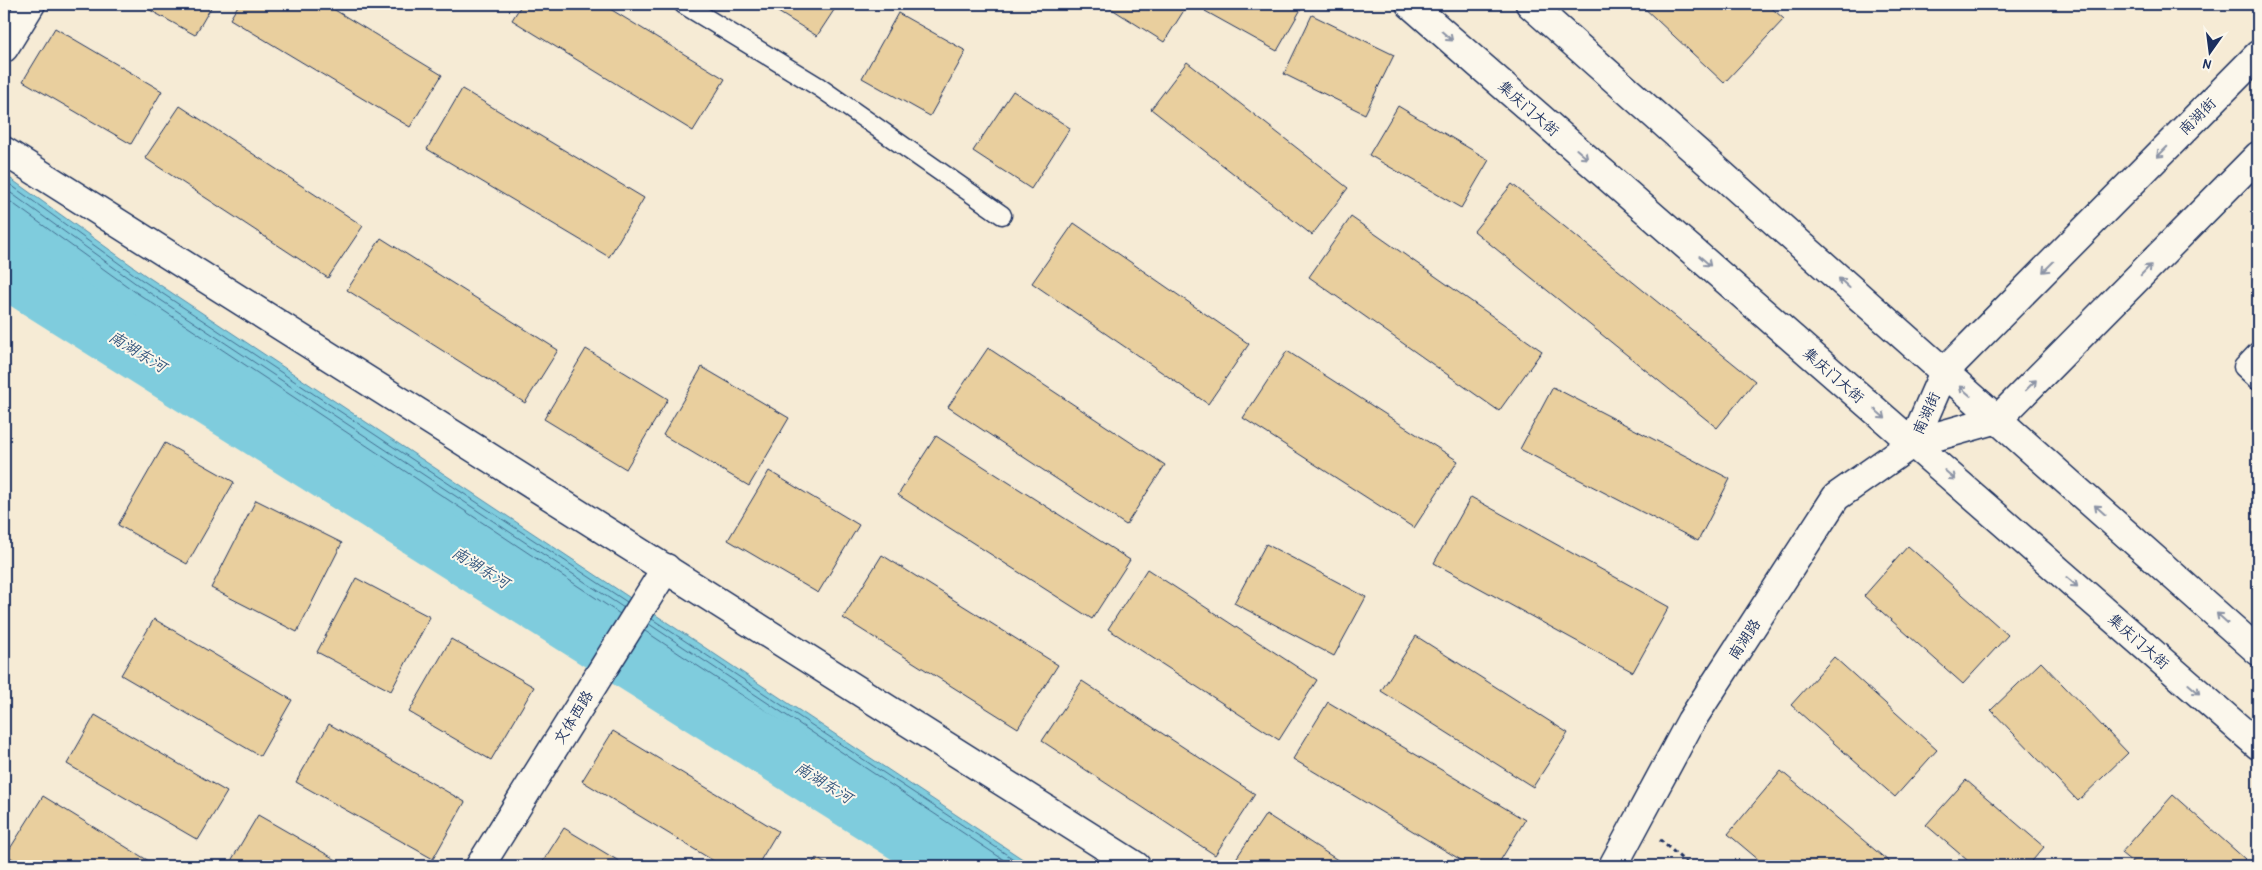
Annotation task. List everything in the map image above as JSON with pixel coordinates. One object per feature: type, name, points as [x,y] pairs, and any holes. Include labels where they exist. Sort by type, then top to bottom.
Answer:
[{"type":"main road","points":[[4,48],[31,4]]},
{"type":"main road","name":"集庆门大街","points":[[1410,4],[2258,745]]},
{"type":"main road","points":[[1530,4],[2258,651]]},
{"type":"main road","name":"南湖街","points":[[1913,443],[1944,372],[2258,55]]},
{"type":"main road","points":[[4,150],[1136,866]]},
{"type":"main road","name":"南湖街","points":[[1913,443],[1998,419],[2258,156]]},
{"type":"main road","name":"南湖路","points":[[1612,866],[1691,721],[1836,497],[1913,443]]},
{"type":"main road","name":"文体西路","points":[[480,866],[666,568]]},
{"type":"lane","points":[[683,4],[819,87],[1002,214]]},
{"type":"lane","points":[[2258,351],[2243,367],[2258,381]]},
{"type":"path","points":[[1637,820],[1690,866]]},
{"type":"water","points":[[4,174],[145,275],[1033,866],[968,866],[163,368],[4,261]]},
{"type":"building","points":[[139,4],[213,4],[195,35]]},
{"type":"building","points":[[239,4],[325,4],[442,75],[410,127],[230,19]]},
{"type":"building","points":[[522,4],[602,4],[725,79],[693,131],[512,20]]},
{"type":"building","points":[[765,4],[838,4],[817,36]]},
{"type":"building","points":[[1104,4],[1188,4],[1164,42]]},
{"type":"building","points":[[1209,4],[1304,4],[1277,51],[1205,11]]},
{"type":"building","points":[[1640,4],[1767,4],[1784,19],[1724,83]]},
{"type":"building","points":[[898,13],[966,51],[930,116],[862,78]]},
{"type":"building","points":[[1312,15],[1394,55],[1365,114],[1284,74]]},
{"type":"building","points":[[55,28],[162,91],[131,144],[23,81]]},
{"type":"building","points":[[1187,62],[1348,188],[1312,235],[1151,109]]},
{"type":"building","points":[[462,89],[644,198],[609,257],[427,149]]},
{"type":"building","points":[[1013,91],[1070,128],[1031,189],[973,151]]},
{"type":"building","points":[[180,106],[363,226],[328,278],[145,158]]},
{"type":"building","points":[[1398,106],[1489,160],[1461,208],[1369,155]]},
{"type":"building","points":[[1512,184],[1755,381],[1717,428],[1474,231]]},
{"type":"building","points":[[1351,217],[1542,351],[1499,411],[1309,277]]},
{"type":"building","points":[[1074,223],[1249,344],[1208,404],[1032,283]]},
{"type":"building","points":[[381,238],[558,350],[525,403],[347,290]]},
{"type":"building","points":[[988,348],[1165,465],[1126,525],[948,407]]},
{"type":"building","points":[[586,349],[668,399],[626,469],[544,419]]},
{"type":"building","points":[[1287,351],[1458,461],[1414,528],[1243,418]]},
{"type":"building","points":[[702,367],[789,418],[749,486],[663,435]]},
{"type":"building","points":[[1553,387],[1730,479],[1698,541],[1520,449]]},
{"type":"building","points":[[936,436],[1130,560],[1092,619],[898,495]]},
{"type":"building","points":[[165,443],[234,482],[187,564],[118,525]]},
{"type":"building","points":[[769,471],[859,525],[818,593],[728,540]]},
{"type":"building","points":[[1471,497],[1669,607],[1633,672],[1434,563]]},
{"type":"building","points":[[256,500],[342,543],[297,632],[211,588]]},
{"type":"building","points":[[1266,544],[1366,597],[1334,656],[1234,603]]},
{"type":"building","points":[[1908,546],[2008,635],[1963,684],[1864,596]]},
{"type":"building","points":[[882,555],[1058,665],[1018,728],[843,618]]},
{"type":"building","points":[[1147,569],[1317,680],[1279,740],[1108,629]]},
{"type":"building","points":[[356,578],[430,617],[391,691],[317,652]]},
{"type":"building","points":[[154,619],[292,700],[260,756],[121,675]]},
{"type":"building","points":[[1416,636],[1568,733],[1533,787],[1381,691]]},
{"type":"building","points":[[451,639],[534,687],[491,760],[409,712]]},
{"type":"building","points":[[1834,657],[1937,750],[1895,797],[1791,705]]},
{"type":"building","points":[[2041,662],[2128,753],[2078,801],[1991,710]]},
{"type":"building","points":[[1082,681],[1255,794],[1215,855],[1042,741]]},
{"type":"building","points":[[1328,702],[1525,820],[1497,866],[1471,866],[1293,759]]},
{"type":"building","points":[[95,715],[227,792],[198,840],[67,764]]},
{"type":"building","points":[[329,724],[465,802],[433,859],[296,782]]},
{"type":"building","points":[[613,731],[778,831],[757,866],[722,866],[582,781]]},
{"type":"building","points":[[1781,771],[1894,866],[1766,866],[1728,834]]},
{"type":"building","points":[[1966,780],[2044,847],[2028,866],[1974,866],[1926,825]]},
{"type":"building","points":[[2173,795],[2245,859],[2238,866],[2137,866],[2121,853]]},
{"type":"building","points":[[43,796],[157,866],[25,866],[6,855]]},
{"type":"building","points":[[1266,814],[1347,866],[1231,866]]},
{"type":"building","points":[[258,815],[347,866],[228,866]]},
{"type":"building","points":[[564,828],[627,866],[540,866]]},
{"type":"building","points":[[816,858],[830,866],[810,866]]},
{"type":"waterway","name":"南湖东河","points":[[4,267],[958,866]]}]
